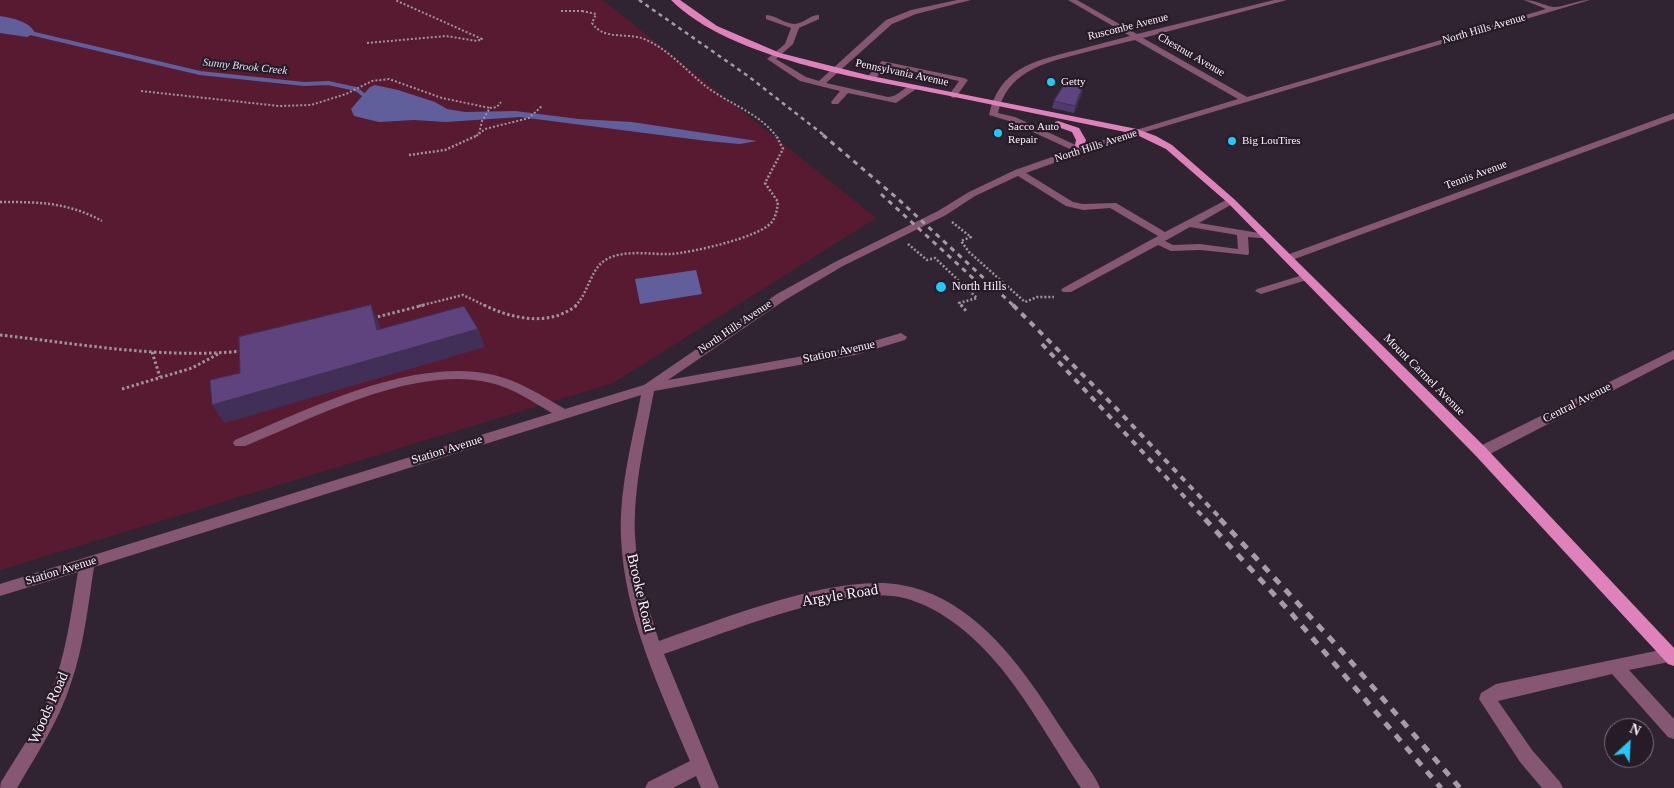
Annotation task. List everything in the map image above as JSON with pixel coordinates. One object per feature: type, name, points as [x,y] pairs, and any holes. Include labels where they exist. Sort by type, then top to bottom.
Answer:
[{"type":"main road","name":"Pennsylvania Avenue","points":[[675,0],[714,28],[777,55],[871,78],[1137,132]]},
{"type":"main road","points":[[994,104],[1021,115],[1076,130],[1080,140],[1079,150]]},
{"type":"main road","name":"Mount Carmel Avenue","points":[[1137,132],[1169,147],[1231,201],[1481,452],[1672,657]]},
{"type":"street","points":[[820,84],[890,22],[900,16],[967,0]]},
{"type":"street","name":"Chestnut Avenue","points":[[1072,0],[1246,100]]},
{"type":"street","name":"Ruscombe Avenue","points":[[994,104],[1019,72],[1031,64],[1283,0]]},
{"type":"street","points":[[1528,0],[1552,9]]},
{"type":"street","name":"North Hills Avenue","points":[[648,388],[780,297],[1018,172],[1137,132],[1586,0]]},
{"type":"street","points":[[769,17],[790,27],[795,27],[816,18]]},
{"type":"street","points":[[795,27],[794,35],[788,47],[771,59],[802,79],[888,100],[896,100],[913,86]]},
{"type":"street","points":[[871,78],[885,63],[964,80],[953,95]]},
{"type":"street","points":[[835,102],[845,91]]},
{"type":"street","points":[[994,104],[993,115],[1012,119],[1079,150]]},
{"type":"street","name":"Tennis Avenue","points":[[1288,258],[1674,116]]},
{"type":"street","points":[[1037,131],[1044,120]]},
{"type":"street","points":[[1018,172],[1070,204],[1083,206],[1112,205],[1162,239],[1171,248],[1200,247],[1244,254],[1242,233]]},
{"type":"street","points":[[1067,290],[1231,201]]},
{"type":"street","points":[[1189,224],[1267,237]]},
{"type":"street","points":[[1261,291],[1306,276]]},
{"type":"street","name":"Station Avenue","points":[[0,590],[648,388],[856,351],[901,337]]},
{"type":"street","name":"Central Avenue","points":[[1481,452],[1674,354]]},
{"type":"street","points":[[240,443],[377,389],[443,375],[486,377],[514,388],[564,414]]},
{"type":"street","name":"Brooke Road","points":[[648,388],[628,519],[630,557],[638,597],[655,650],[710,788]]},
{"type":"street","name":"Woods Road","points":[[7,788],[42,730],[62,685],[71,656],[87,563]]},
{"type":"street","name":"Argyle Road","points":[[655,650],[803,602],[866,590],[886,589],[912,594],[951,612],[988,643],[1008,666],[1091,788]]},
{"type":"street","points":[[1554,788],[1526,756],[1487,700],[1496,692],[1615,666],[1672,657]]},
{"type":"street","points":[[1615,666],[1674,732]]},
{"type":"street","points":[[654,788],[700,765]]},
{"type":"path","points":[[367,43],[446,36],[477,42],[482,39],[395,0]]},
{"type":"path","points":[[364,320],[463,295],[490,310],[508,316],[536,319],[567,311],[578,304],[597,266],[614,256],[680,253],[712,245],[767,226],[776,217],[778,202],[765,183],[767,174],[783,149],[776,134],[758,120],[708,88],[660,49],[645,40],[630,35],[606,34],[598,31],[592,24],[597,16],[596,14],[561,11]]},
{"type":"path","points":[[141,92],[278,106],[311,105],[346,94],[372,81],[396,80],[442,98],[489,110],[497,107],[501,102]]},
{"type":"path","points":[[409,155],[431,154],[459,146],[485,129],[529,118],[542,106]]},
{"type":"path","points":[[479,134],[482,121],[489,110]]},
{"type":"path","points":[[0,202],[47,202],[82,210],[102,221]]},
{"type":"path","points":[[947,217],[970,237],[961,241],[969,252],[1024,302],[1037,297],[1054,297]]},
{"type":"path","points":[[905,241],[927,260],[935,258],[977,298],[959,303],[967,312]]},
{"type":"path","points":[[0,334],[152,352],[220,353],[246,350]]},
{"type":"path","points":[[152,352],[160,378]]},
{"type":"path","points":[[122,388],[192,368],[220,353]]},
{"type":"shaded area","points":[[0,0],[603,0],[876,218],[613,383],[0,570]]},
{"type":"shaded area","points":[[0,16],[25,23],[35,33],[27,37],[0,33]]},
{"type":"shaded area","points":[[375,85],[435,102],[447,109],[465,112],[515,111],[579,119],[632,122],[757,141],[740,144],[707,141],[520,117],[446,122],[414,120],[379,122],[354,116],[351,109],[370,87]]},
{"type":"shaded area","points":[[696,270],[702,294],[640,304],[635,279]]},
{"type":"building","points":[[1068,79],[1083,86],[1075,106],[1054,101]]},
{"type":"building","points":[[371,305],[377,330],[464,306],[478,329],[212,405],[210,380],[240,373],[239,337]]},
{"type":"waterway","name":"Sunny Brook Creek","points":[[26,32],[200,73],[304,84],[328,83],[356,89],[369,99]]},
{"type":"railway","points":[[639,0],[748,76],[825,136]]},
{"type":"railway","points":[[823,135],[898,199],[1014,306]]},
{"type":"railway","points":[[881,194],[975,280]]},
{"type":"railway","points":[[1014,306],[1113,405],[1222,520]]},
{"type":"railway","points":[[1042,344],[1206,520]]},
{"type":"railway","points":[[1205,519],[1291,613],[1441,788]]},
{"type":"railway","points":[[1220,519],[1340,649],[1460,788]]},
{"type":"place","name":"Getty","points":[[1051,82]]},
{"type":"place","name":"Sacco Auto Repair","points":[[998,133]]},
{"type":"place","name":"Big LouTires","points":[[1232,141]]},
{"type":"place","name":"North Hills","points":[[941,287]]}]
